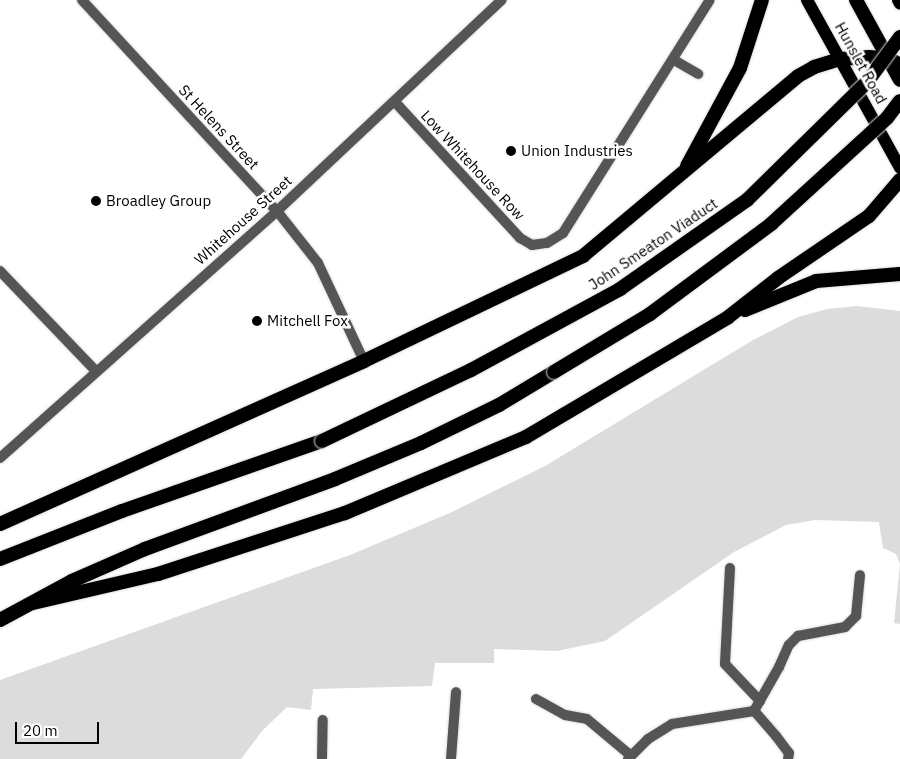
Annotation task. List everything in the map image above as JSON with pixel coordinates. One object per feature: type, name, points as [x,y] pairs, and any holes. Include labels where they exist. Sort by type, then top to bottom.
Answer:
[{"type":"highway","points":[[683,174],[740,68],[762,0]]},
{"type":"highway","points":[[856,0],[895,62],[900,80]]},
{"type":"highway","name":"John Smeaton Viaduct","points":[[0,560],[122,511],[322,441],[471,370],[620,289],[747,200],[866,82],[900,37]]},
{"type":"highway","points":[[0,524],[364,361],[583,256],[798,76],[841,60],[895,62]]},
{"type":"highway","points":[[0,620],[72,581],[144,549],[335,479],[499,405],[650,314],[771,224],[886,118],[900,101]]},
{"type":"highway","points":[[33,603],[158,574],[354,509],[526,437],[727,318],[778,278],[869,216],[900,180]]},
{"type":"highway","points":[[727,318],[816,281],[900,274]]},
{"type":"main road","name":"Hunslet Road","points":[[807,0],[900,168]]},
{"type":"main road","points":[[898,0],[900,4]]},
{"type":"street","name":"St Helens Street","points":[[82,0],[277,211],[318,263],[364,361]]},
{"type":"street","points":[[698,74],[674,60],[710,0]]},
{"type":"street","name":"Whitehouse Street","points":[[0,458],[277,211],[395,102],[498,1]]},
{"type":"street","name":"Low Whitehouse Row","points":[[395,102],[520,238],[532,245],[547,242],[563,233],[674,60]]},
{"type":"street","points":[[0,271],[96,371]]},
{"type":"street","points":[[730,568],[725,664],[760,701]]},
{"type":"street","points":[[754,711],[789,645],[798,636],[845,627],[856,616],[860,575]]},
{"type":"street","points":[[451,759],[456,692]]},
{"type":"street","points":[[536,699],[565,715],[587,719],[629,757],[672,724],[754,711]]},
{"type":"street","points":[[754,711],[789,753],[788,759]]},
{"type":"street","points":[[322,759],[323,720]]},
{"type":"shaded area","points":[[857,306],[900,311],[900,564],[896,554],[883,548],[879,522],[815,520],[786,525],[734,552],[605,641],[557,651],[494,649],[494,663],[435,663],[432,686],[313,689],[311,710],[287,707],[262,731],[241,759],[0,759],[0,680],[350,555],[452,512],[545,466],[753,340],[798,317],[827,309]]},
{"type":"shaded area","points":[[900,564],[900,624],[894,623]]},
{"type":"place","name":"Union Industries","points":[[511,151]]},
{"type":"place","name":"Broadley Group","points":[[96,201]]},
{"type":"place","name":"Mitchell Fox","points":[[257,321]]}]
